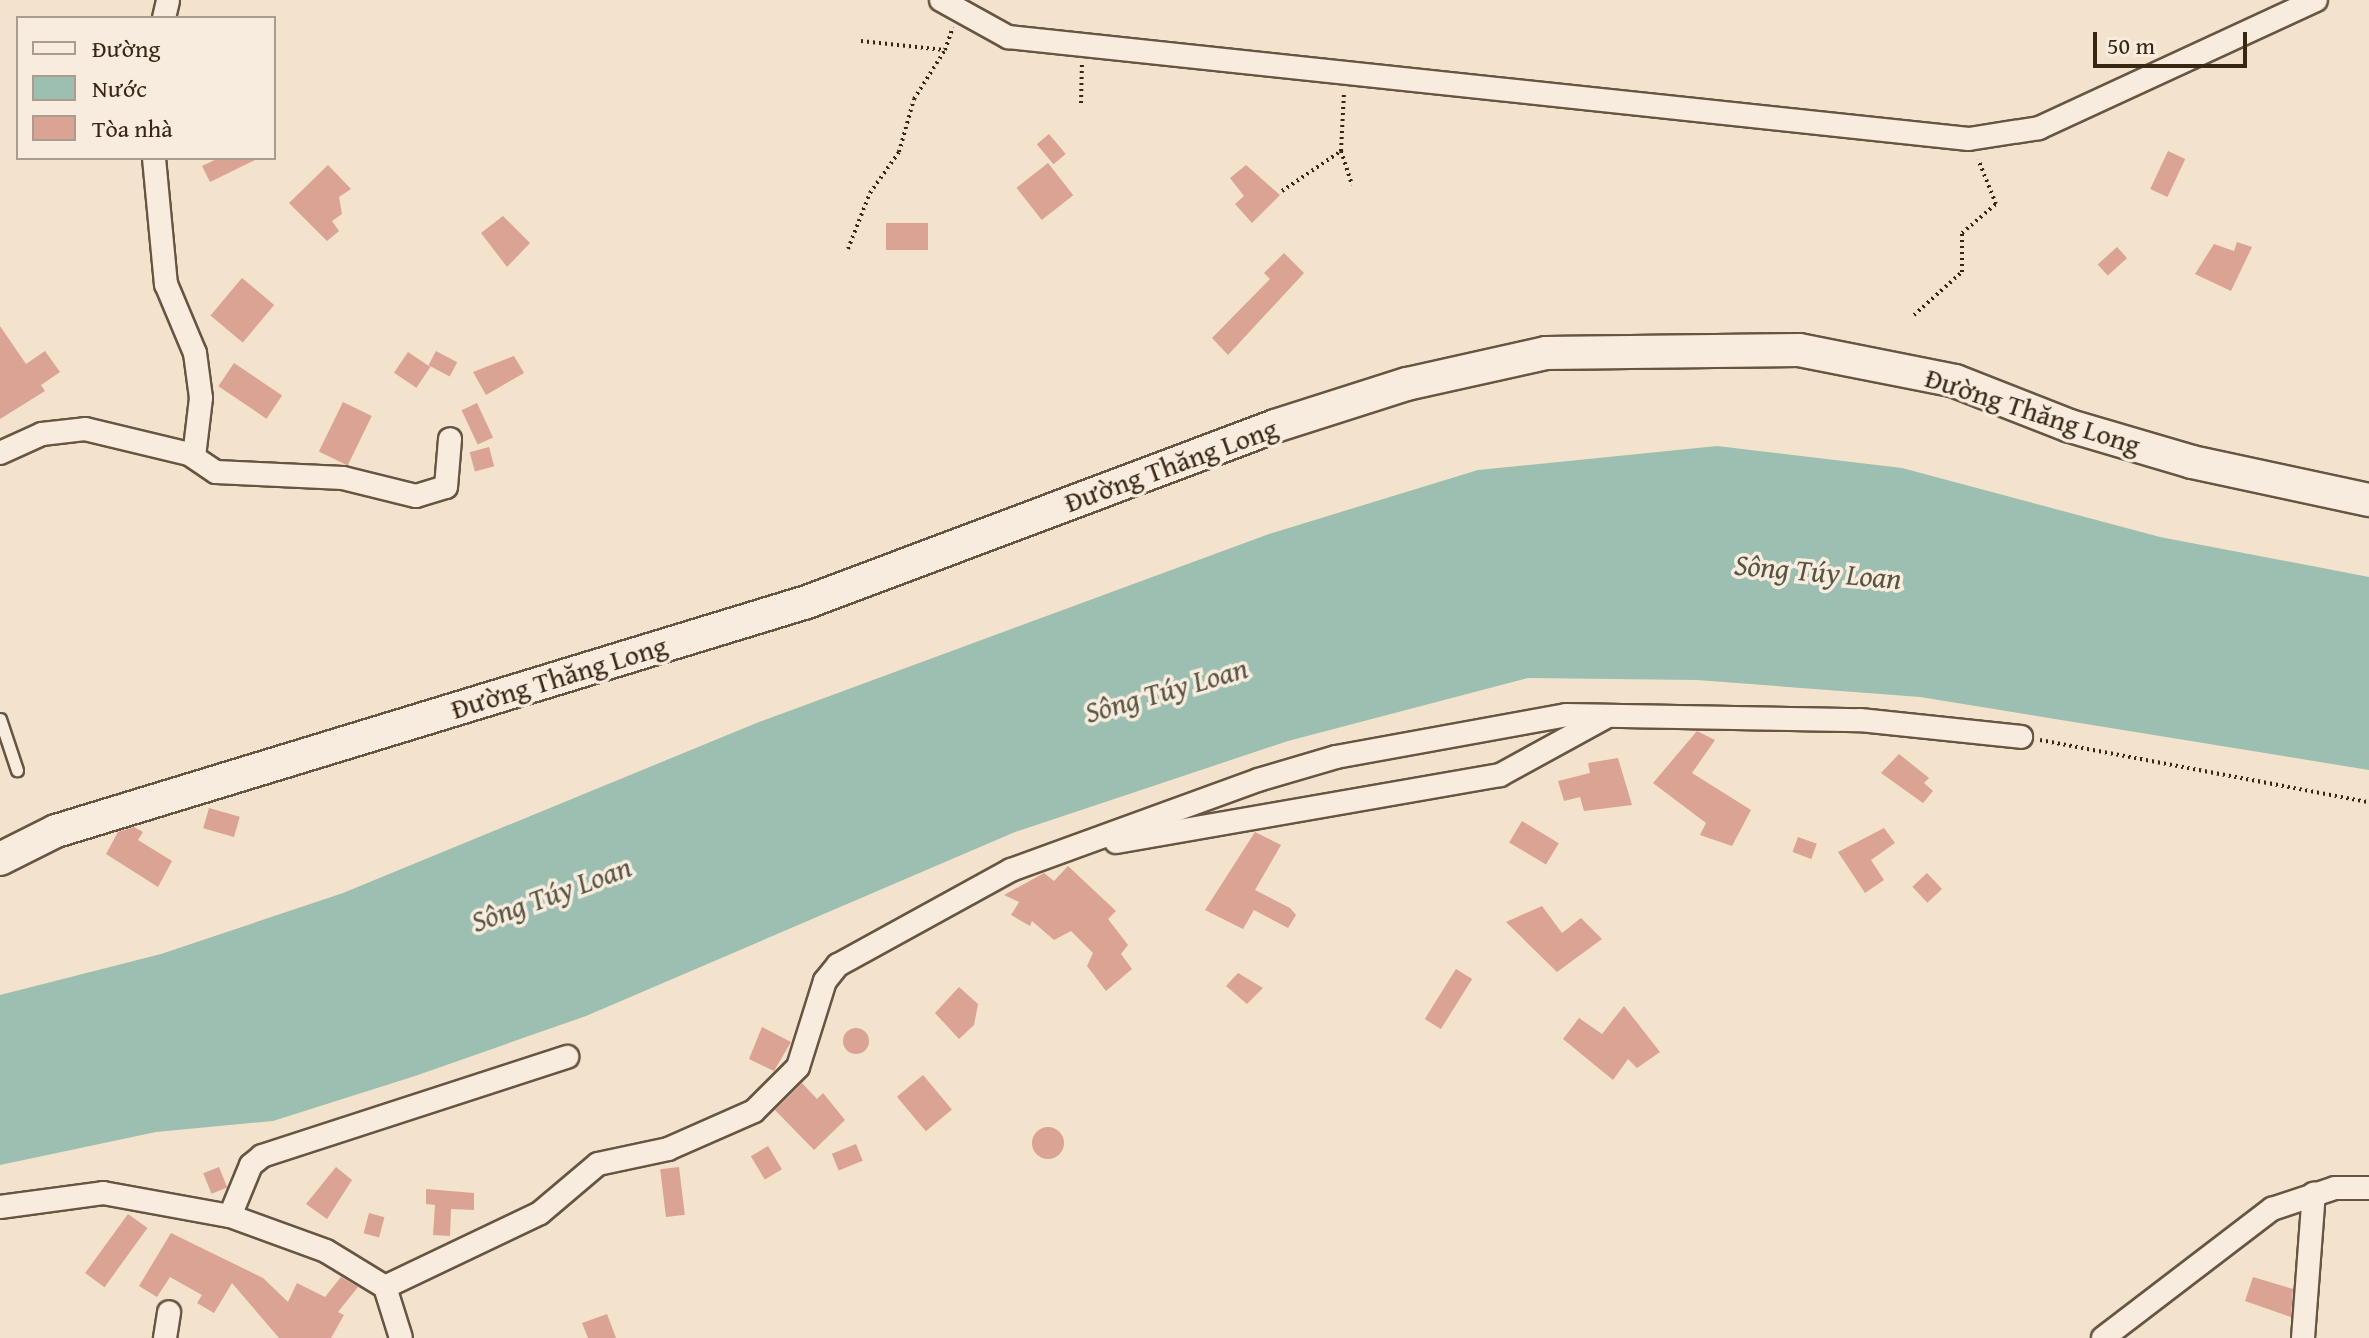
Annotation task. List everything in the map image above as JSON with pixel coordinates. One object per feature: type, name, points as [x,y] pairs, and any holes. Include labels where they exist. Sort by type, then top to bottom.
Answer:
[{"type":"street","points":[[950,5],[1008,37],[1969,139],[2039,128],[2316,0]]},
{"type":"street","points":[[154,160],[162,261],[195,353],[201,398],[194,457]]},
{"type":"street","name":"Đường Thăng Long","points":[[0,859],[56,831],[807,602],[1275,426],[1407,384],[1546,353],[1799,350],[1955,381],[2070,426],[2192,462],[2369,500]]},
{"type":"street","points":[[0,453],[42,434],[85,429],[194,457],[216,472],[343,478],[416,496],[446,487],[450,439]]},
{"type":"street","points":[[1094,842],[1168,837],[1500,775],[1609,715]]},
{"type":"street","points":[[385,1287],[540,1213],[598,1164],[668,1149],[754,1111],[798,1067],[832,969],[999,876],[1336,757],[1519,720],[1609,715],[1860,720],[2021,737]]},
{"type":"street","points":[[230,1216],[251,1165],[262,1156],[567,1057]]},
{"type":"street","points":[[2103,1338],[2272,1209],[2314,1193],[2369,1188]]},
{"type":"street","points":[[0,1207],[103,1193],[230,1216],[326,1251],[385,1287],[401,1338]]},
{"type":"street","points":[[2303,1338],[2314,1193]]},
{"type":"street","points":[[165,1338],[169,1312]]},
{"type":"lane","points":[[0,719],[17,770]]},
{"type":"path","points":[[848,249],[870,193],[899,152],[914,99],[945,50],[950,5]]},
{"type":"path","points":[[861,41],[945,50]]},
{"type":"path","points":[[1081,44],[1081,103]]},
{"type":"path","points":[[1345,73],[1341,151],[1352,185]]},
{"type":"path","points":[[1914,315],[1962,272],[1962,233],[1996,204],[1969,139]]},
{"type":"path","points":[[1282,191],[1341,151]]},
{"type":"path","points":[[2021,737],[2369,802]]},
{"type":"water","name":"Sông Túy Loan","points":[[1717,446],[1902,468],[2160,537],[2369,577],[2369,770],[1920,697],[1697,680],[1528,678],[1288,741],[1015,832],[586,1016],[415,1076],[273,1121],[156,1132],[0,1165],[0,995],[161,954],[343,893],[759,722],[1269,534],[1478,470]]},
{"type":"building","points":[[1049,134],[1066,154],[1053,164],[1037,144]]},
{"type":"building","points":[[2168,151],[2185,159],[2167,197],[2150,189]]},
{"type":"building","points":[[215,160],[255,160],[210,182],[202,166]]},
{"type":"building","points":[[1048,163],[1073,195],[1042,220],[1016,188]]},
{"type":"building","points":[[328,165],[351,189],[339,197],[342,214],[332,221],[339,231],[327,241],[289,203]]},
{"type":"building","points":[[1246,165],[1280,195],[1252,223],[1235,204],[1244,196],[1230,178]]},
{"type":"building","points":[[503,216],[530,243],[507,267],[481,233]]},
{"type":"building","points":[[886,223],[928,223],[928,250],[886,250]]},
{"type":"building","points":[[2237,242],[2252,247],[2231,291],[2195,274],[2214,244],[2234,251]]},
{"type":"building","points":[[2117,247],[2127,258],[2108,276],[2098,264]]},
{"type":"building","points":[[1284,253],[1304,273],[1228,355],[1212,338],[1270,279],[1264,273]]},
{"type":"building","points":[[242,278],[274,305],[243,343],[211,316]]},
{"type":"building","points":[[0,326],[26,364],[45,351],[60,372],[41,385],[45,391],[0,419]]},
{"type":"building","points":[[436,351],[457,362],[450,376],[428,365]]},
{"type":"building","points":[[408,352],[430,367],[416,388],[394,373]]},
{"type":"building","points":[[514,356],[524,373],[486,395],[473,372]]},
{"type":"building","points":[[234,363],[282,395],[266,419],[218,386]]},
{"type":"building","points":[[343,402],[372,416],[348,465],[319,451]]},
{"type":"building","points":[[477,403],[493,437],[478,445],[462,410]]},
{"type":"building","points":[[489,447],[494,466],[475,471],[470,452]]},
{"type":"building","points":[[1697,731],[1715,740],[1692,773],[1751,810],[1732,846],[1700,835],[1706,823],[1653,783]]},
{"type":"building","points":[[1899,754],[1929,778],[1924,783],[1933,791],[1923,803],[1881,773]]},
{"type":"building","points":[[1618,758],[1632,805],[1584,811],[1580,797],[1564,801],[1558,781],[1590,773],[1588,763]]},
{"type":"building","points":[[209,808],[240,817],[234,837],[203,828]]},
{"type":"building","points":[[1522,821],[1559,843],[1546,865],[1509,842]]},
{"type":"building","points":[[134,827],[143,832],[138,840],[172,861],[158,887],[106,854],[118,832]]},
{"type":"building","points":[[1884,828],[1895,843],[1871,860],[1884,880],[1865,893],[1838,852]]},
{"type":"building","points":[[1255,832],[1281,845],[1255,890],[1290,908],[1296,915],[1288,928],[1254,910],[1243,929],[1205,910]]},
{"type":"building","points":[[1798,837],[1817,844],[1811,859],[1793,852]]},
{"type":"building","points":[[1068,866],[1116,911],[1108,919],[1128,945],[1121,954],[1132,969],[1106,991],[1087,966],[1093,953],[1071,931],[1054,940],[1032,921],[1030,926],[1011,915],[1019,902],[1004,895],[1044,873],[1054,881]]},
{"type":"building","points":[[1927,873],[1942,889],[1927,903],[1912,887]]},
{"type":"building","points":[[1542,906],[1562,933],[1581,918],[1602,939],[1557,972],[1506,922]]},
{"type":"building","points":[[1456,969],[1472,979],[1441,1029],[1425,1019]]},
{"type":"building","points":[[1238,973],[1263,988],[1247,1004],[1226,986]]},
{"type":"building","points":[[959,987],[978,1004],[974,1025],[959,1039],[935,1013]]},
{"type":"building","points":[[1624,1006],[1660,1052],[1637,1068],[1628,1059],[1613,1080],[1563,1039],[1579,1018],[1602,1034]]},
{"type":"building","points":[[762,1027],[791,1042],[774,1071],[749,1059]]},
{"type":"building","points":[[856,1028],[865,1032],[869,1041],[865,1050],[856,1054],[847,1050],[843,1041],[847,1032]]},
{"type":"building","points":[[923,1075],[952,1109],[926,1131],[897,1097]]},
{"type":"building","points":[[802,1083],[817,1099],[823,1093],[845,1120],[814,1150],[775,1110]]},
{"type":"building","points":[[1048,1127],[1059,1132],[1064,1143],[1059,1154],[1048,1159],[1037,1154],[1032,1143],[1037,1132]]},
{"type":"building","points":[[856,1144],[863,1161],[839,1170],[832,1154]]},
{"type":"building","points":[[768,1146],[782,1169],[765,1179],[751,1156]]},
{"type":"building","points":[[219,1167],[227,1187],[211,1194],[203,1173]]},
{"type":"building","points":[[336,1167],[352,1180],[327,1219],[306,1204]]},
{"type":"building","points":[[679,1167],[685,1215],[666,1217],[660,1169]]},
{"type":"building","points":[[426,1189],[474,1193],[474,1210],[451,1209],[450,1236],[433,1235],[435,1205],[426,1204]]},
{"type":"building","points":[[369,1213],[384,1217],[379,1237],[364,1233]]},
{"type":"building","points":[[128,1214],[147,1228],[105,1287],[85,1273]]},
{"type":"building","points":[[171,1233],[263,1278],[288,1302],[297,1283],[325,1297],[341,1277],[358,1287],[338,1312],[344,1315],[331,1338],[279,1338],[232,1283],[214,1313],[197,1303],[202,1295],[170,1277],[157,1297],[139,1286]]},
{"type":"building","points":[[2253,1277],[2293,1289],[2291,1317],[2245,1301]]},
{"type":"building","points":[[607,1314],[616,1338],[588,1338],[582,1323]]}]
